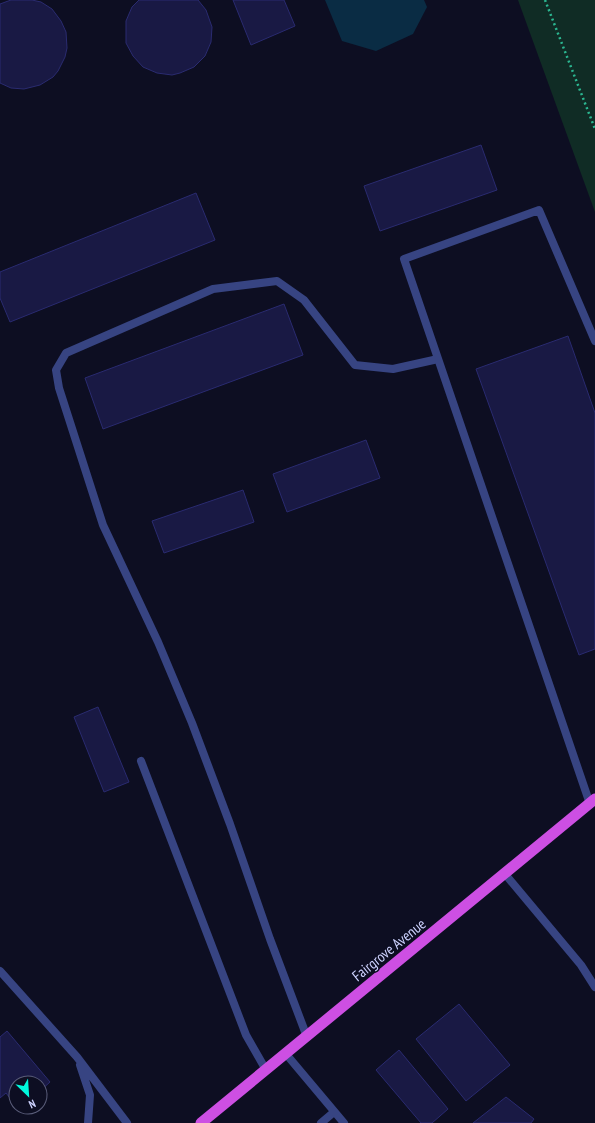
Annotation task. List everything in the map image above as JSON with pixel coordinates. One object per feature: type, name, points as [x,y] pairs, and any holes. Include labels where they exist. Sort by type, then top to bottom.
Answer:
[{"type":"highway","name":"Fairgrove Avenue","points":[[206,1122],[266,1070],[592,801]]},
{"type":"street","points":[[592,801],[404,259],[539,210],[595,341]]},
{"type":"street","points":[[307,1037],[192,723],[158,642],[103,525],[59,388],[56,370],[66,353],[213,289],[277,281],[304,300],[355,365],[393,369],[438,358]]},
{"type":"street","points":[[141,760],[246,1035],[266,1070]]},
{"type":"street","points":[[505,874],[581,965],[595,987]]},
{"type":"street","points":[[0,972],[77,1057],[127,1123]]},
{"type":"street","points":[[286,1054],[344,1123]]},
{"type":"street","points":[[77,1057],[90,1095],[88,1123]]},
{"type":"street","points":[[321,1123],[334,1112]]},
{"type":"path","points":[[545,0],[595,129]]},
{"type":"green space","points":[[518,0],[595,0],[595,212]]},
{"type":"water","points":[[325,0],[424,0],[427,7],[413,34],[376,51],[342,41]]},
{"type":"building","points":[[11,0],[32,0],[41,2],[52,9],[61,21],[66,32],[67,48],[65,57],[58,71],[53,77],[40,85],[24,89],[11,88],[0,83],[0,4]]},
{"type":"building","points":[[139,0],[198,0],[206,10],[212,27],[211,42],[205,56],[194,67],[172,75],[157,73],[143,67],[133,56],[126,43],[126,21],[132,7]]},
{"type":"building","points":[[233,0],[284,0],[295,26],[251,45]]},
{"type":"building","points":[[481,145],[497,190],[380,231],[364,186]]},
{"type":"building","points":[[196,193],[215,240],[10,322],[0,298],[0,272]]},
{"type":"building","points":[[284,304],[303,355],[103,429],[85,378]]},
{"type":"building","points":[[568,336],[595,413],[595,649],[579,655],[476,369]]},
{"type":"building","points":[[366,440],[380,478],[287,512],[273,474]]},
{"type":"building","points":[[243,490],[254,522],[164,553],[152,521]]},
{"type":"building","points":[[98,707],[129,782],[104,792],[74,717]]},
{"type":"building","points":[[459,1004],[510,1065],[466,1101],[416,1039]]},
{"type":"building","points":[[7,1031],[44,1075],[8,1075],[8,1096],[6,1093],[0,1098],[0,1037]]},
{"type":"building","points":[[399,1050],[448,1109],[432,1123],[421,1123],[376,1070]]},
{"type":"building","points":[[506,1097],[534,1119],[531,1123],[473,1123]]}]
